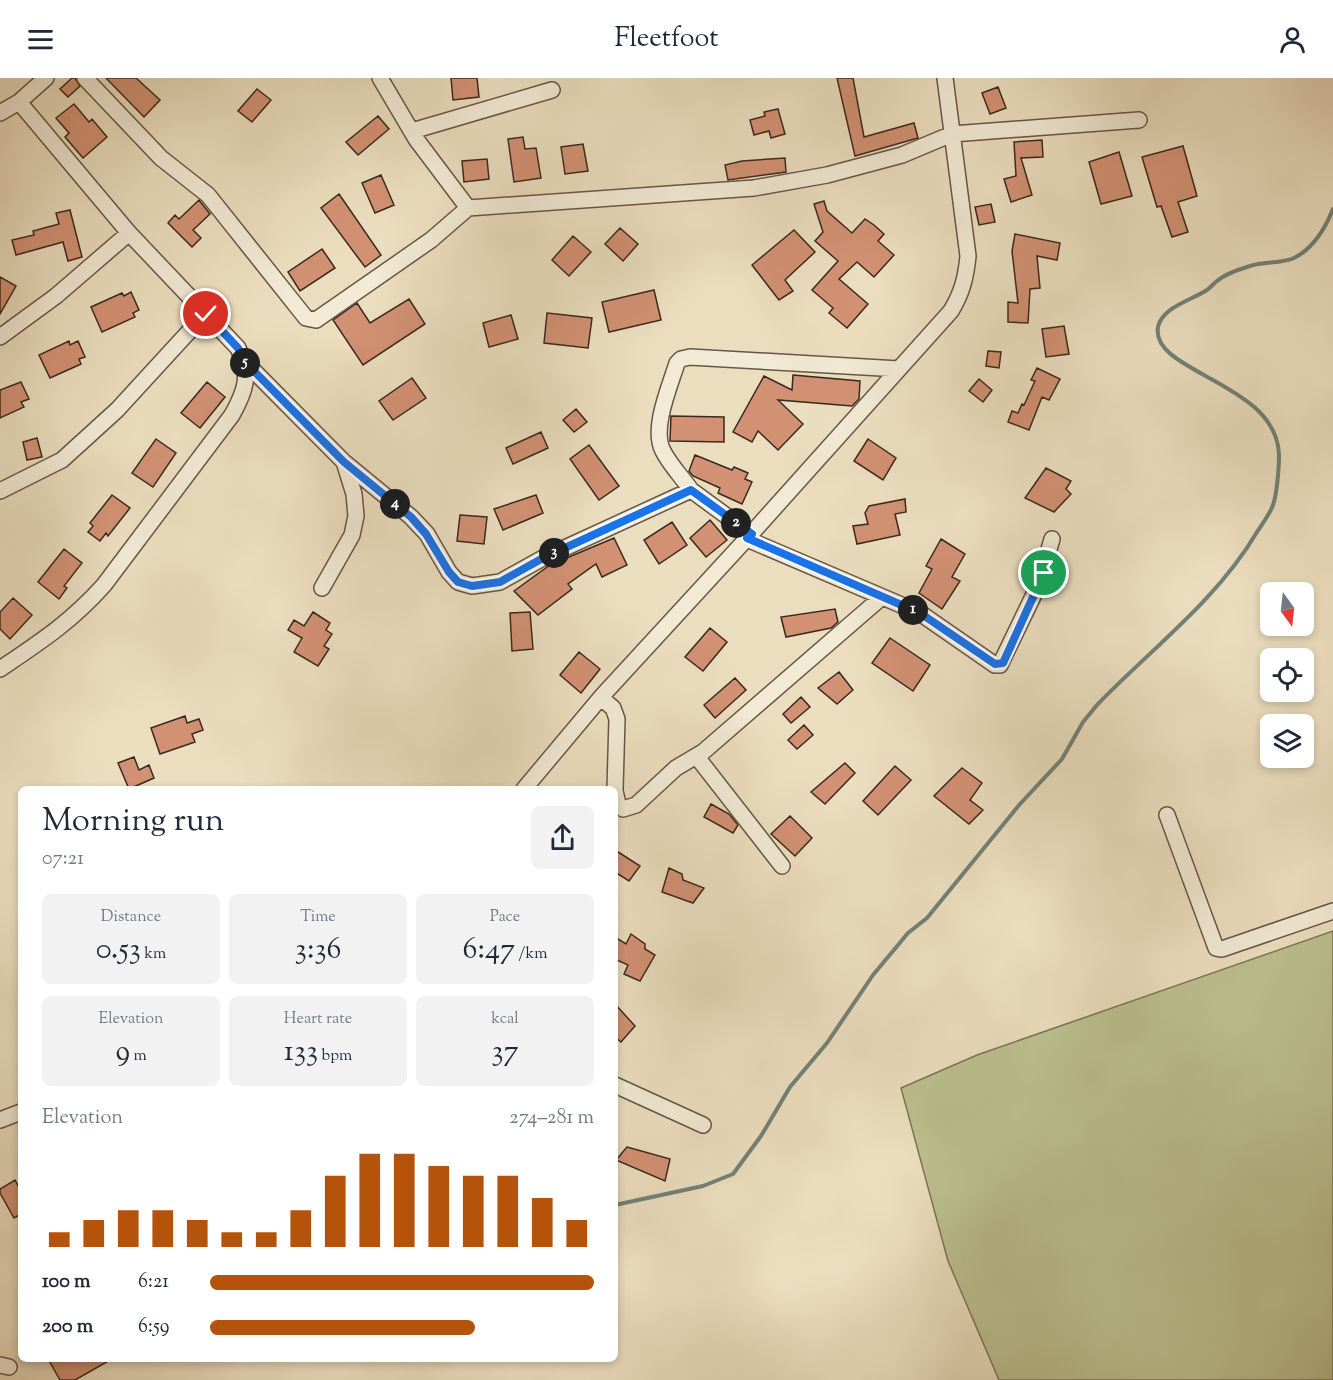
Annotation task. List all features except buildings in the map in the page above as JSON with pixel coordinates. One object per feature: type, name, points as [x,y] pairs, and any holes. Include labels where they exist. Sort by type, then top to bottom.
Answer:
[{"type":"street","points":[[0,113],[19,102],[46,78]]},
{"type":"street","points":[[85,78],[162,159],[208,195],[306,318],[310,320],[316,320],[431,240],[468,208],[754,188],[827,175],[902,155],[952,134],[1138,120]]},
{"type":"street","points":[[380,78],[412,131],[468,208]]},
{"type":"street","points":[[527,786],[601,698],[951,311],[961,295],[968,256],[945,78]]},
{"type":"street","points":[[412,131],[552,90]]},
{"type":"street","points":[[19,102],[129,233],[238,348],[245,362],[344,462],[411,517],[426,534],[449,572],[458,582],[472,586],[500,582],[543,558],[691,490]]},
{"type":"street","points":[[0,337],[56,296],[129,233]]},
{"type":"street","points":[[0,491],[62,460],[117,410],[206,314]]},
{"type":"street","points":[[899,369],[690,357],[681,359],[677,363],[659,425],[659,440],[663,451],[691,490],[749,536],[920,613],[995,664],[1000,665],[1044,573],[1052,539]]},
{"type":"street","points":[[0,669],[58,631],[104,585],[232,415],[244,388],[245,362]]},
{"type":"street","points":[[322,588],[352,536],[356,516],[354,494],[344,462]]},
{"type":"street","points":[[618,804],[623,809],[629,809],[676,768],[697,757],[768,699],[882,597]]},
{"type":"street","points":[[601,698],[616,713],[615,786]]},
{"type":"street","points":[[697,757],[782,866]]},
{"type":"street","points":[[1167,815],[1216,948],[1222,949],[1333,912]]},
{"type":"street","points":[[618,1086],[703,1125]]},
{"type":"street","points":[[0,1120],[18,1113]]},
{"type":"green space","points":[[1333,931],[1333,1380],[999,1380],[948,1261],[901,1088],[977,1055]]},
{"type":"waterway","points":[[618,1204],[703,1186],[733,1174],[761,1136],[790,1087],[827,1043],[873,975],[908,933],[927,918],[1020,804],[1062,759],[1083,722],[1097,705],[1203,602],[1241,557],[1272,508],[1278,480],[1279,455],[1273,430],[1258,411],[1238,395],[1173,356],[1161,343],[1158,327],[1165,314],[1171,309],[1207,290],[1220,278],[1255,264],[1289,260],[1301,254],[1318,237],[1333,209]]},
{"type":"route","points":[[206,314],[238,348],[245,362],[344,462],[411,517],[426,534],[449,572],[458,582],[472,586],[486,586],[500,582],[543,558],[691,490],[752,534],[747,538],[920,613],[995,664],[1000,665],[1003,663],[1044,573]]}]
